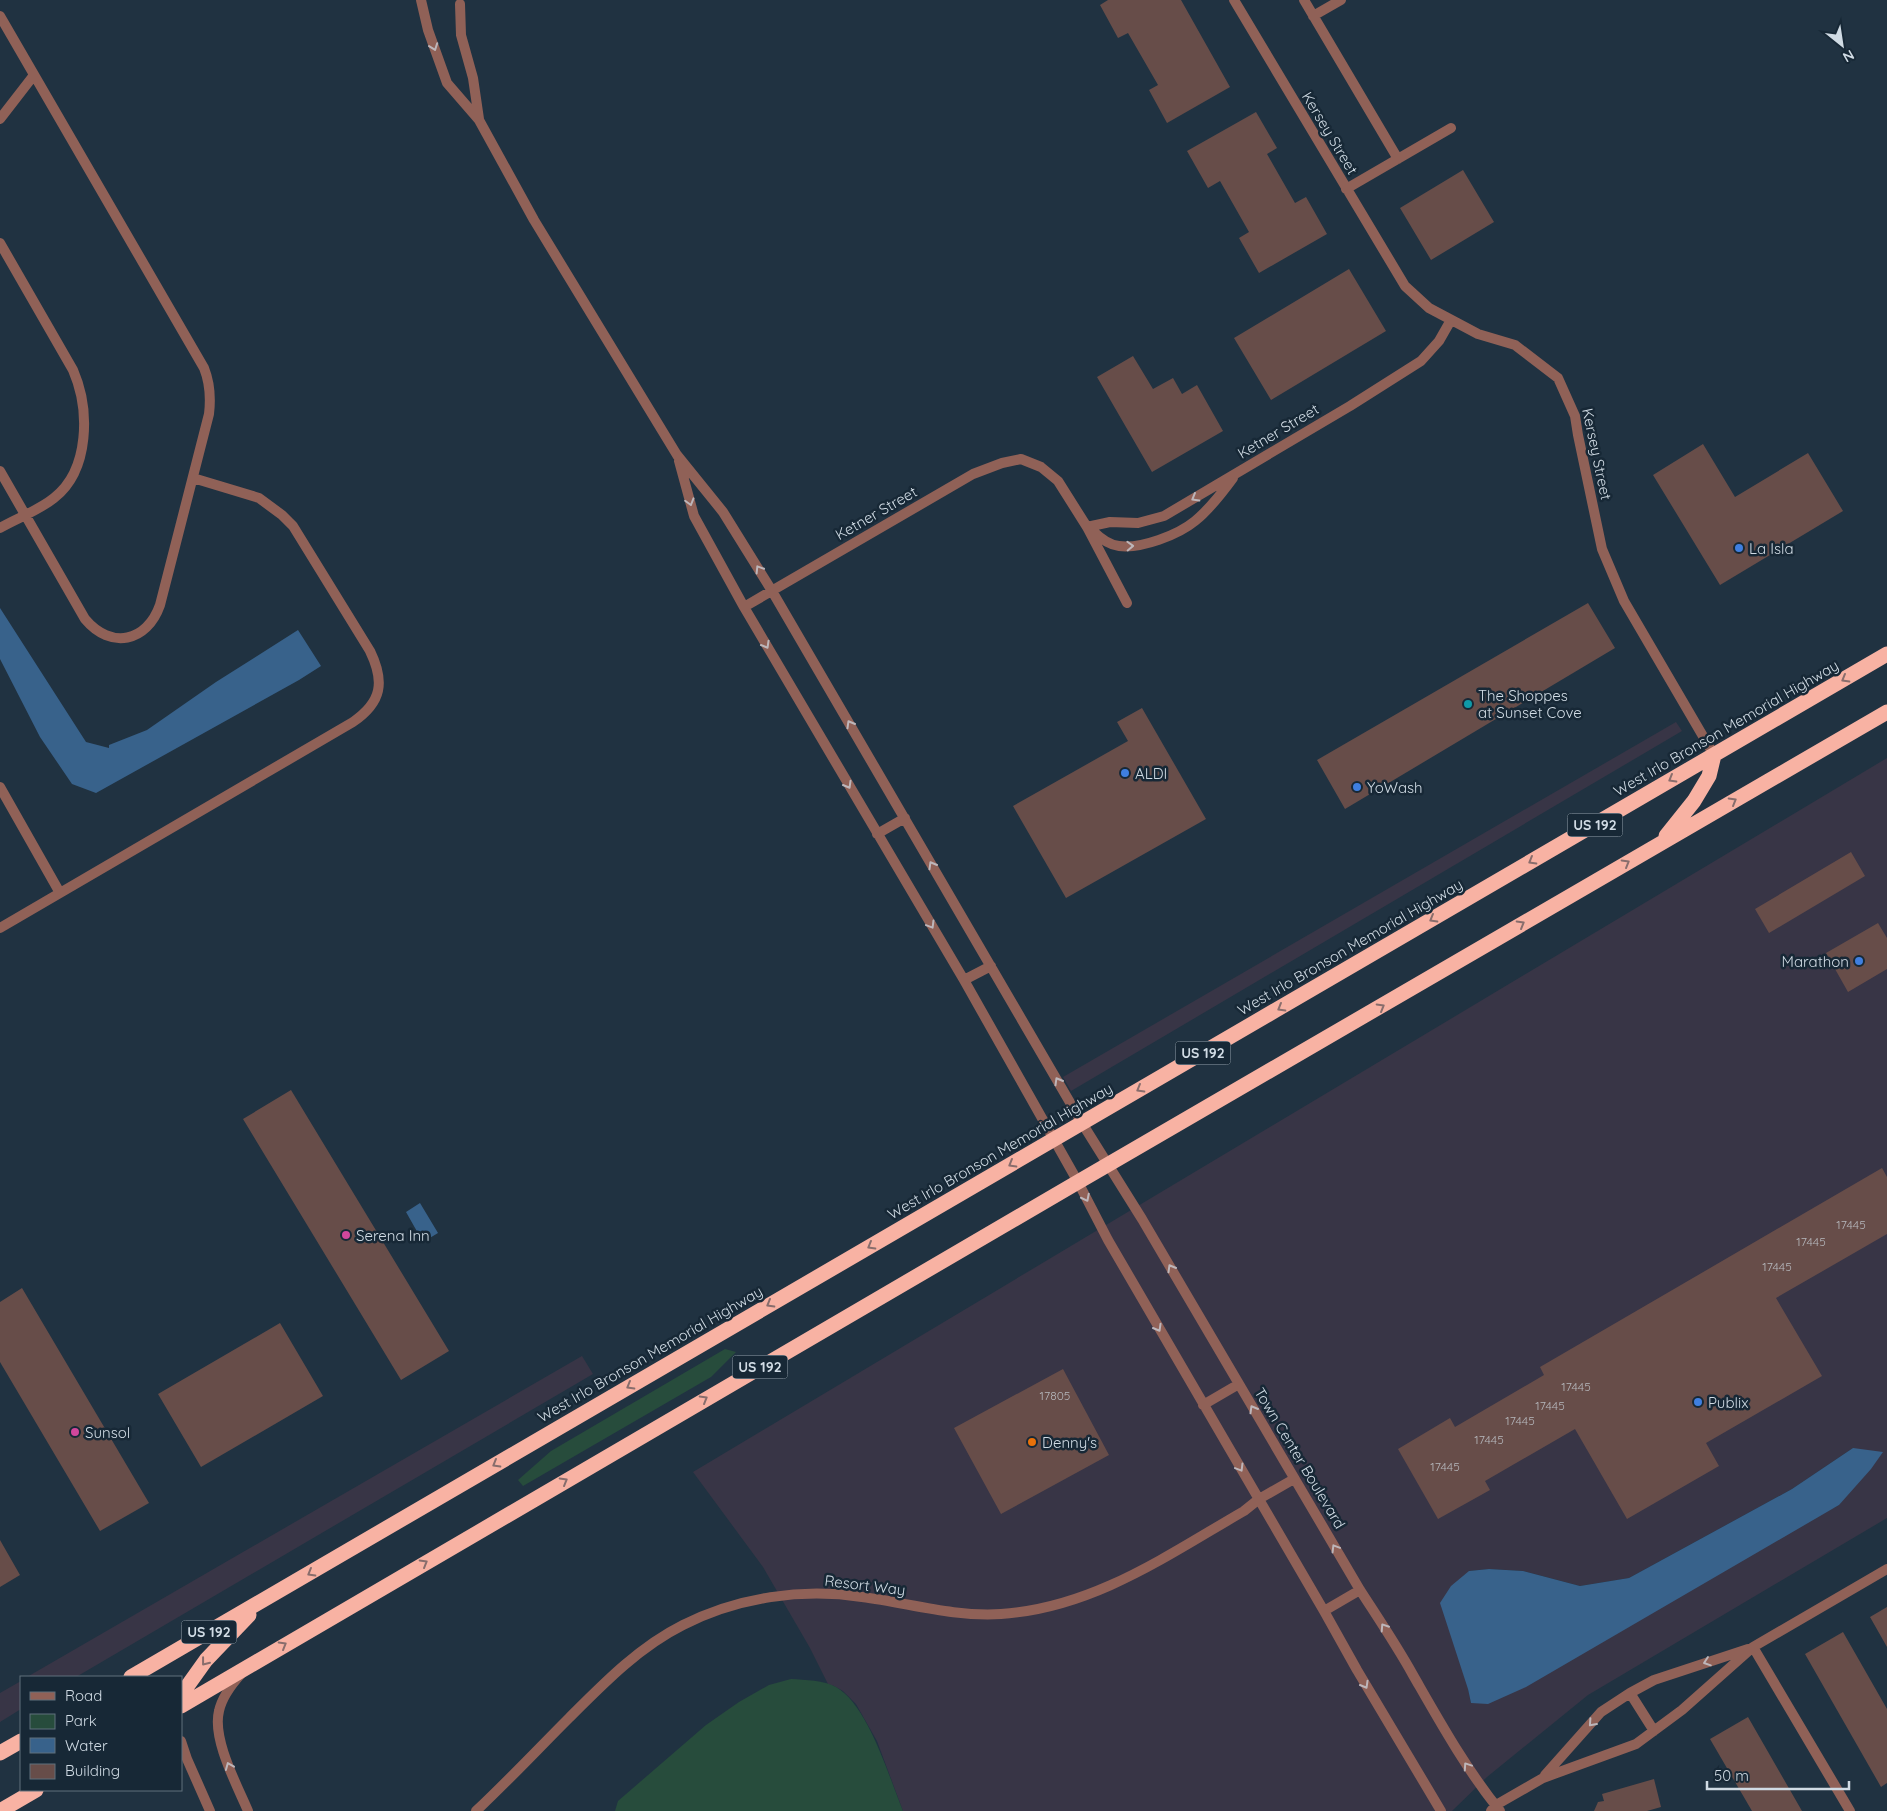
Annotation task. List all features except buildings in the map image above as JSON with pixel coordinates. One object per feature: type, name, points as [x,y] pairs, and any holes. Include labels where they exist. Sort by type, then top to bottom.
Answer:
[{"type":"highway","name":"West Irlo Bronson Memorial Highway","points":[[134,1676],[155,1670],[262,1601],[1887,654]]},
{"type":"highway","name":"US 192","points":[[182,1705],[1887,712]]},
{"type":"highway","points":[[1660,843],[1694,801],[1709,776],[1714,755]]},
{"type":"highway","points":[[182,1694],[206,1660],[262,1601]]},
{"type":"highway","points":[[0,1753],[20,1742]]},
{"type":"highway","points":[[0,1811],[34,1791]]},
{"type":"street","points":[[421,0],[428,30],[447,83],[479,120],[534,220],[677,455],[694,516],[744,607],[964,980],[1078,1182],[1108,1240],[1366,1687],[1441,1811]]},
{"type":"street","name":"Kersey Street","points":[[1234,0],[1405,286],[1429,308],[1478,334],[1515,345],[1558,378],[1575,416],[1602,549],[1624,601],[1714,755]]},
{"type":"street","points":[[1304,0],[1398,159]]},
{"type":"street","points":[[1313,16],[1341,0]]},
{"type":"street","points":[[460,4],[461,36],[473,78],[479,120]]},
{"type":"street","points":[[0,16],[204,368],[209,384],[211,402],[193,478],[158,613],[154,621],[147,628],[140,633],[123,638],[106,636],[91,627],[0,471]]},
{"type":"street","points":[[0,119],[34,75]]},
{"type":"street","points":[[1346,189],[1452,128]]},
{"type":"street","points":[[0,243],[73,370],[83,402],[82,444],[73,473],[62,491],[54,498],[0,528]]},
{"type":"street","name":"Ketner Street","points":[[1087,527],[1103,540],[1118,546],[1137,546],[1180,531],[1196,521],[1237,473],[1421,362],[1439,341],[1451,320]]},
{"type":"street","name":"Town Center Boulevard","points":[[677,455],[724,512],[772,590],[1082,1123],[1142,1218],[1294,1479],[1360,1590],[1396,1646],[1448,1737],[1496,1809],[1543,1778],[1636,1744],[1682,1710],[1753,1647],[1887,1569]]},
{"type":"street","name":"Ketner Street","points":[[744,607],[973,474],[1002,462],[1021,459],[1041,467],[1058,481],[1087,527],[1128,602]]},
{"type":"street","points":[[1087,527],[1110,522],[1138,523],[1164,516],[1237,473]]},
{"type":"street","points":[[0,928],[353,722],[364,715],[372,706],[377,696],[379,674],[373,657],[292,526],[276,510],[258,498],[193,478]]},
{"type":"street","points":[[0,787],[60,893]]},
{"type":"street","points":[[877,834],[905,818]]},
{"type":"street","points":[[964,980],[991,966]]},
{"type":"street","points":[[1203,1405],[1238,1384]]},
{"type":"street","name":"Resort Way","points":[[476,1811],[617,1671],[665,1635],[705,1615],[727,1607],[772,1597],[819,1593],[864,1597],[958,1613],[1001,1614],[1047,1607],[1092,1594],[1129,1577],[1244,1512],[1259,1500],[1294,1479]]},
{"type":"street","points":[[1324,1612],[1360,1590]]},
{"type":"street","points":[[1753,1647],[1850,1811]]},
{"type":"street","name":"Town Center Boulevard","points":[[1543,1778],[1601,1712],[1630,1693],[1654,1680],[1753,1647]]},
{"type":"street","points":[[248,1811],[226,1758],[218,1722],[223,1700],[237,1678],[252,1664]]},
{"type":"street","points":[[1630,1693],[1654,1731]]},
{"type":"street","points":[[182,1744],[210,1811]]},
{"type":"shaded area","points":[[1676,722],[1682,731],[1071,1091],[1063,1077]]},
{"type":"shaded area","points":[[1887,758],[1887,1518],[1588,1695],[1487,1777],[1452,1811],[903,1811],[877,1741],[856,1704],[843,1691],[828,1684],[810,1648],[763,1567],[693,1472]],"holes":[[[1853,1448],[1839,1505],[1471,1703],[1468,1689],[1469,1571],[1489,1569],[1523,1571],[1580,1586],[1629,1578],[1792,1489]]]},
{"type":"shaded area","points":[[582,1356],[593,1374],[78,1676],[29,1676]]},
{"type":"shaded area","points":[[20,1682],[20,1710],[0,1722],[0,1693]]},
{"type":"green space","points":[[725,1349],[736,1352],[711,1377],[523,1486],[518,1480],[551,1451]]},
{"type":"green space","points":[[791,1679],[826,1683],[836,1687],[847,1696],[868,1725],[903,1811],[615,1811],[618,1801],[706,1725],[739,1702],[769,1685]]},
{"type":"water","points":[[0,608],[86,742],[109,748],[109,745],[147,730],[216,682],[298,630],[321,666],[96,793],[72,784],[40,737],[0,659]]},
{"type":"water","points":[[420,1203],[438,1233],[423,1242],[406,1212]]},
{"type":"water","points":[[1853,1448],[1883,1452],[1871,1469],[1839,1505],[1526,1687],[1488,1704],[1471,1703],[1440,1603],[1451,1586],[1469,1571],[1489,1569],[1523,1571],[1580,1586],[1629,1578],[1792,1489]]},
{"type":"place","name":"La Isla","points":[[1739,548]]},
{"type":"place","name":"The Shoppes at Sunset Cove","points":[[1468,704]]},
{"type":"place","name":"ALDI","points":[[1125,773]]},
{"type":"place","name":"YoWash","points":[[1357,787]]},
{"type":"place","name":"Marathon","points":[[1859,961]]},
{"type":"place","name":"Serena Inn","points":[[346,1235]]},
{"type":"place","name":"Publix","points":[[1698,1402]]},
{"type":"place","name":"Sunsol","points":[[75,1432]]},
{"type":"place","name":"Denny's","points":[[1032,1442]]}]
